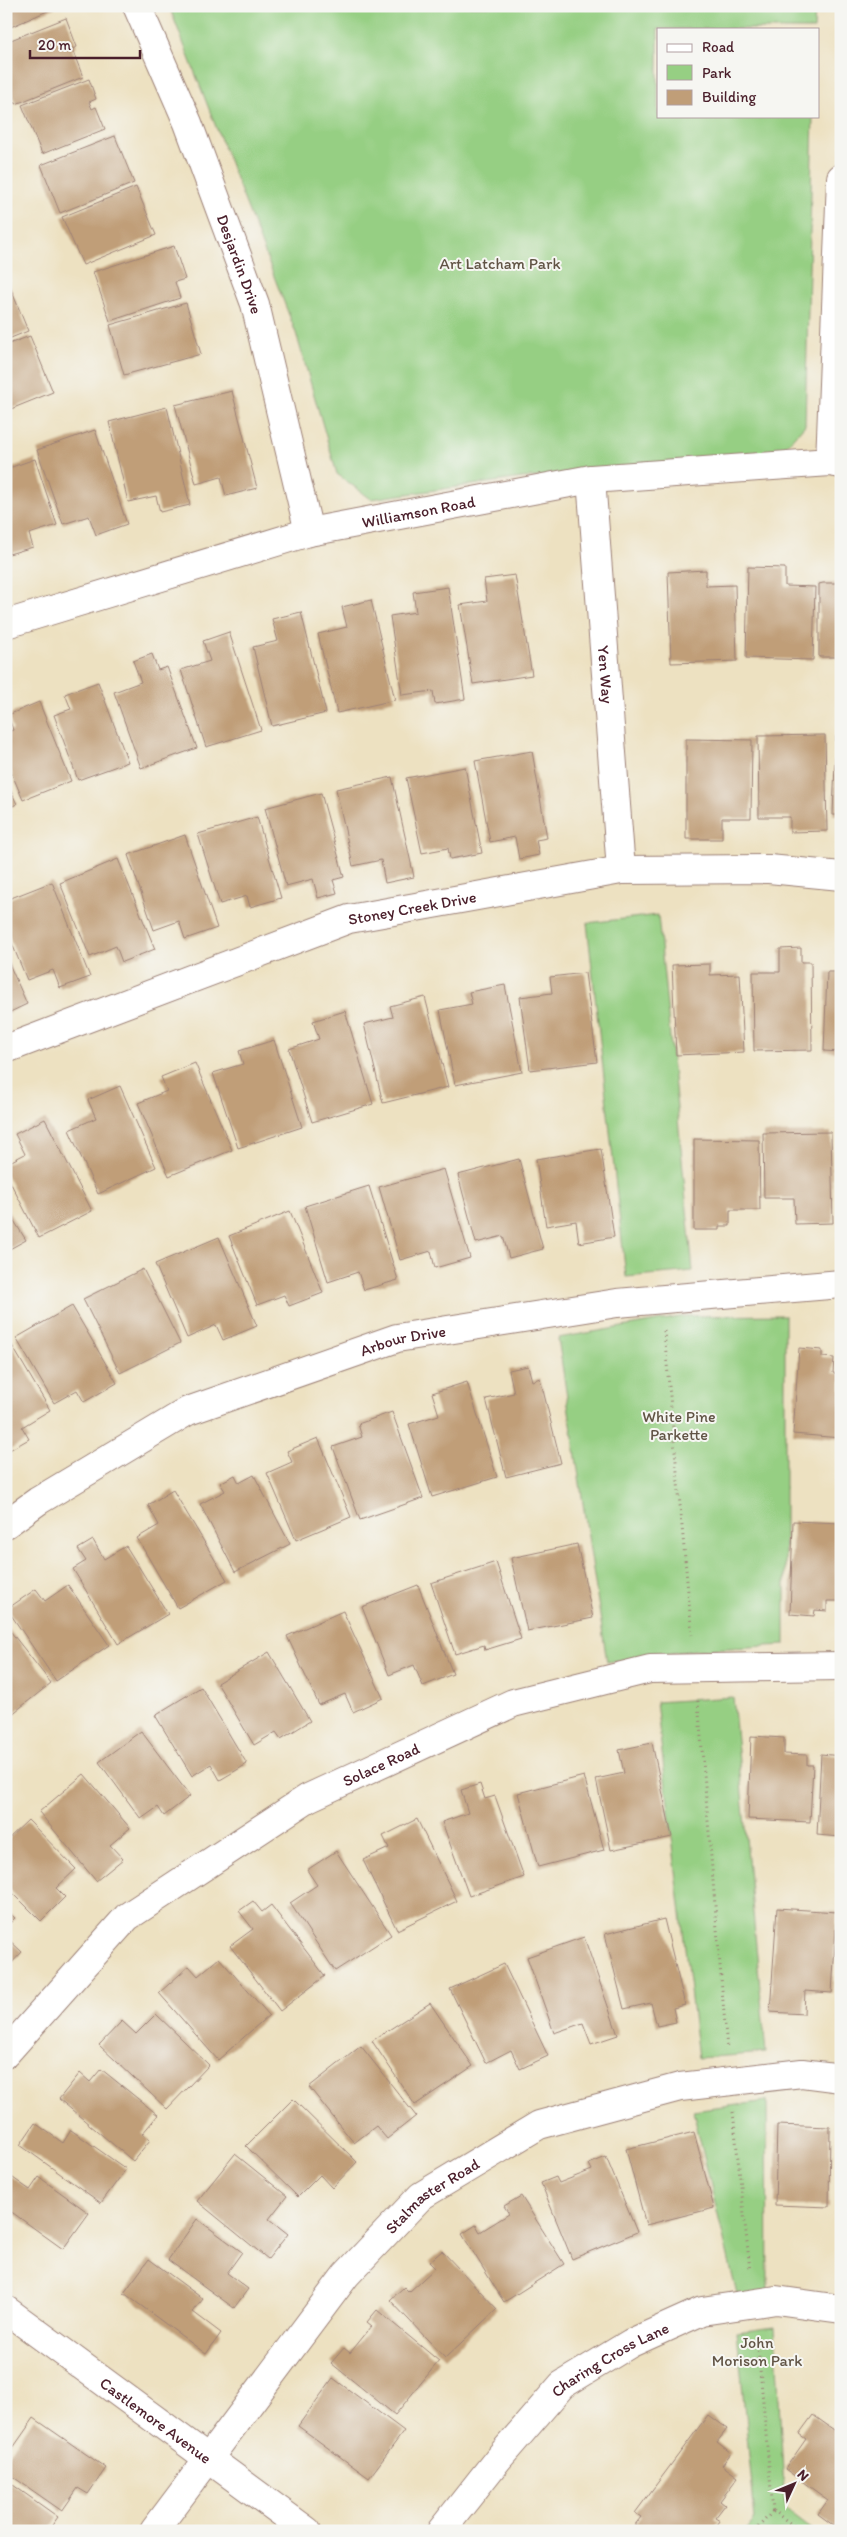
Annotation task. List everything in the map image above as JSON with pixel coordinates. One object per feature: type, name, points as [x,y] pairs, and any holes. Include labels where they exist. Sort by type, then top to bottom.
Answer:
[{"type":"street","name":"Desjardin Drive","points":[[137,6],[188,123],[255,304],[309,532]]},
{"type":"street","points":[[835,463],[841,178]]},
{"type":"street","name":"Williamson Road","points":[[6,624],[309,532],[591,480],[835,463]]},
{"type":"street","name":"Yen Way","points":[[591,480],[621,870]]},
{"type":"street","name":"Stoney Creek Drive","points":[[6,1049],[349,919],[621,870],[769,869],[841,876]]},
{"type":"street","name":"Arbour Drive","points":[[6,1524],[38,1501],[188,1411],[397,1338],[617,1303],[841,1284]]},
{"type":"street","name":"Solace Road","points":[[6,2053],[127,1917],[308,1798],[513,1703],[650,1669],[841,1666]]},
{"type":"street","name":"Stalmaster Road","points":[[154,2531],[346,2275],[421,2196],[539,2125],[680,2087],[802,2073],[841,2078]]},
{"type":"street","name":"Charing Cross Lane","points":[[441,2531],[498,2459],[562,2385],[631,2343],[702,2311],[776,2300],[841,2309]]},
{"type":"street","name":"Castlemore Avenue","points":[[6,2310],[307,2531]]},
{"type":"path","points":[[661,1300],[696,1668],[730,2081],[774,2512],[801,2531]]},
{"type":"path","points":[[755,2531],[774,2512]]},
{"type":"green space","name":"Art Latcham Park","points":[[169,6],[815,6],[814,28],[657,28],[657,118],[813,118],[805,425],[773,460],[522,478],[371,499],[337,474],[296,333]]},
{"type":"green space","points":[[658,915],[693,1271],[626,1277],[587,923]]},
{"type":"green space","name":"White Pine Parkette","points":[[785,1315],[785,1645],[694,1650],[607,1662],[558,1338],[686,1316]]},
{"type":"green space","points":[[733,1697],[766,2053],[698,2058],[656,1702]]},
{"type":"green space","points":[[767,2101],[768,2294],[738,2299],[693,2111]]},
{"type":"green space","name":"John Morison Park","points":[[775,2327],[785,2509],[814,2531],[745,2531],[755,2518],[737,2332]]},
{"type":"building","points":[[6,6],[59,6],[6,29]]},
{"type":"building","points":[[66,18],[77,47],[72,49],[83,77],[16,104],[6,80],[6,42]]},
{"type":"building","points":[[89,79],[96,99],[89,102],[92,109],[96,107],[105,129],[42,154],[22,105]]},
{"type":"building","points":[[115,136],[134,183],[60,213],[41,165]]},
{"type":"building","points":[[136,187],[156,235],[83,265],[62,217]]},
{"type":"building","points":[[174,246],[185,279],[175,282],[180,298],[110,321],[93,272]]},
{"type":"building","points":[[6,277],[28,331],[6,340]]},
{"type":"building","points":[[186,303],[201,354],[124,375],[110,325]]},
{"type":"building","points":[[30,336],[53,392],[6,411],[6,345]]},
{"type":"building","points":[[232,391],[257,488],[226,496],[221,477],[196,484],[175,405]]},
{"type":"building","points":[[167,407],[190,505],[160,512],[156,496],[128,502],[109,422]]},
{"type":"building","points":[[95,430],[127,524],[96,535],[89,516],[63,524],[37,450]]},
{"type":"building","points":[[35,459],[57,525],[29,534],[33,547],[9,554],[6,547],[6,469]]},
{"type":"building","points":[[748,567],[785,568],[785,586],[815,587],[813,660],[746,658]]},
{"type":"building","points":[[706,570],[706,586],[735,585],[737,661],[671,663],[668,572]]},
{"type":"building","points":[[515,575],[532,675],[473,684],[460,605],[487,601],[484,579]]},
{"type":"building","points":[[841,583],[841,657],[819,657],[819,584]]},
{"type":"building","points":[[448,587],[465,699],[435,704],[433,691],[402,695],[390,616],[416,612],[413,592]]},
{"type":"building","points":[[371,600],[395,700],[337,713],[318,634],[347,627],[342,607]]},
{"type":"building","points":[[301,612],[326,713],[272,726],[253,647],[278,641],[272,619]]},
{"type":"building","points":[[229,632],[261,730],[206,747],[181,670],[210,661],[203,641]]},
{"type":"building","points":[[152,654],[158,670],[167,667],[197,748],[141,768],[114,692],[141,682],[133,661]]},
{"type":"building","points":[[98,682],[128,762],[78,780],[54,715],[71,709],[65,694]]},
{"type":"building","points":[[39,702],[71,781],[23,800],[6,760],[6,733],[13,730],[8,715]]},
{"type":"building","points":[[825,735],[827,831],[790,832],[790,817],[759,817],[758,736]]},
{"type":"building","points":[[836,736],[841,736],[841,815],[833,815]]},
{"type":"building","points":[[686,739],[752,740],[751,818],[722,818],[722,839],[686,839]]},
{"type":"building","points":[[532,751],[547,838],[536,840],[539,855],[519,859],[515,837],[490,842],[475,761]]},
{"type":"building","points":[[465,767],[482,853],[450,859],[448,848],[422,853],[406,778]]},
{"type":"building","points":[[392,777],[414,877],[385,883],[381,860],[353,866],[336,789]]},
{"type":"building","points":[[6,781],[17,804],[6,809]]},
{"type":"building","points":[[321,793],[344,877],[333,880],[337,893],[318,898],[313,879],[286,886],[265,808]]},
{"type":"building","points":[[257,817],[281,898],[250,907],[247,896],[220,904],[198,834]]},
{"type":"building","points":[[185,835],[217,928],[185,939],[179,921],[154,930],[128,855]]},
{"type":"building","points":[[118,859],[155,949],[122,962],[116,946],[90,957],[60,883]]},
{"type":"building","points":[[52,882],[90,977],[60,988],[53,970],[27,980],[6,929],[6,900]]},
{"type":"building","points":[[801,948],[801,962],[811,962],[812,1050],[754,1051],[753,972],[780,972],[780,949]]},
{"type":"building","points":[[6,957],[27,1004],[6,1014]]},
{"type":"building","points":[[710,964],[710,975],[740,974],[744,1052],[676,1055],[672,965]]},
{"type":"building","points":[[827,972],[841,972],[841,1052],[824,1051]]},
{"type":"building","points":[[585,973],[597,1062],[530,1070],[520,997],[552,993],[550,977]]},
{"type":"building","points":[[505,985],[522,1072],[455,1085],[440,1010],[472,1004],[469,992]]},
{"type":"building","points":[[425,997],[448,1087],[383,1103],[364,1024],[393,1017],[390,1006]]},
{"type":"building","points":[[345,1011],[373,1104],[312,1122],[289,1049],[319,1039],[313,1021]]},
{"type":"building","points":[[274,1040],[302,1127],[238,1148],[213,1073],[243,1064],[239,1051]]},
{"type":"building","points":[[195,1063],[232,1150],[169,1176],[138,1103],[167,1091],[161,1077]]},
{"type":"building","points":[[120,1086],[156,1167],[98,1194],[69,1130],[96,1118],[88,1100]]},
{"type":"building","points":[[45,1119],[92,1211],[39,1238],[6,1174],[6,1164],[25,1154],[15,1134]]},
{"type":"building","points":[[831,1132],[833,1223],[795,1224],[794,1198],[764,1198],[763,1133]]},
{"type":"building","points":[[694,1139],[759,1140],[760,1210],[730,1210],[730,1226],[719,1226],[719,1230],[694,1230]]},
{"type":"building","points":[[601,1149],[614,1237],[579,1243],[576,1221],[546,1226],[536,1159]]},
{"type":"building","points":[[519,1159],[543,1249],[509,1258],[503,1236],[476,1243],[458,1175]]},
{"type":"building","points":[[444,1169],[470,1258],[435,1268],[431,1251],[400,1260],[379,1187]]},
{"type":"building","points":[[369,1186],[398,1280],[364,1290],[358,1272],[328,1282],[305,1206]]},
{"type":"building","points":[[6,1208],[26,1240],[6,1251]]},
{"type":"building","points":[[290,1211],[323,1293],[289,1306],[284,1295],[257,1305],[229,1236]]},
{"type":"building","points":[[219,1237],[257,1326],[223,1340],[216,1325],[187,1338],[155,1264]]},
{"type":"building","points":[[143,1269],[180,1343],[120,1373],[83,1299]]},
{"type":"building","points":[[72,1306],[117,1383],[84,1402],[77,1390],[54,1403],[16,1338]]},
{"type":"building","points":[[10,1342],[50,1410],[22,1427],[29,1439],[6,1452],[6,1344]]},
{"type":"building","points":[[799,1348],[822,1350],[822,1357],[834,1358],[833,1373],[841,1374],[841,1438],[793,1434]]},
{"type":"building","points":[[528,1366],[532,1381],[540,1378],[561,1463],[506,1477],[486,1399],[514,1393],[509,1370]]},
{"type":"building","points":[[467,1382],[497,1477],[432,1497],[409,1424],[439,1415],[432,1393]]},
{"type":"building","points":[[392,1412],[423,1498],[360,1520],[333,1447],[362,1437],[358,1424]]},
{"type":"building","points":[[318,1438],[351,1517],[296,1540],[267,1473],[292,1462],[287,1451]]},
{"type":"building","points":[[235,1475],[239,1483],[254,1475],[290,1544],[235,1572],[200,1504],[225,1491],[220,1483]]},
{"type":"building","points":[[173,1490],[227,1580],[178,1608],[137,1538],[159,1525],[148,1505]]},
{"type":"building","points":[[793,1521],[841,1523],[841,1601],[827,1601],[827,1611],[815,1610],[814,1616],[790,1614]]},
{"type":"building","points":[[93,1540],[104,1559],[126,1546],[168,1614],[118,1644],[73,1569],[86,1561],[78,1549]]},
{"type":"building","points":[[577,1544],[593,1618],[527,1631],[511,1558]]},
{"type":"building","points":[[496,1562],[521,1639],[485,1650],[484,1645],[455,1654],[431,1583]]},
{"type":"building","points":[[68,1585],[109,1645],[56,1681],[7,1609],[36,1589],[45,1601]]},
{"type":"building","points":[[418,1585],[453,1674],[423,1686],[414,1665],[389,1675],[362,1607]]},
{"type":"building","points":[[343,1611],[383,1698],[353,1712],[345,1694],[319,1705],[287,1636]]},
{"type":"building","points":[[6,1628],[51,1683],[6,1719]]},
{"type":"building","points":[[269,1652],[310,1721],[281,1739],[276,1732],[254,1745],[217,1683]]},
{"type":"building","points":[[201,1687],[247,1764],[220,1780],[211,1764],[192,1776],[155,1715]]},
{"type":"building","points":[[141,1731],[190,1796],[164,1816],[158,1807],[141,1819],[99,1762]]},
{"type":"building","points":[[751,1736],[784,1738],[784,1754],[807,1755],[807,1765],[813,1765],[810,1822],[748,1819]]},
{"type":"building","points":[[652,1743],[672,1837],[611,1850],[596,1779],[624,1773],[619,1750]]},
{"type":"building","points":[[821,1754],[841,1756],[841,1837],[817,1835]]},
{"type":"building","points":[[84,1774],[130,1828],[110,1845],[123,1859],[96,1881],[39,1812]]},
{"type":"building","points":[[584,1776],[604,1850],[538,1867],[518,1793]]},
{"type":"building","points":[[480,1784],[485,1799],[495,1796],[524,1877],[469,1896],[442,1822],[468,1813],[461,1790]]},
{"type":"building","points":[[417,1819],[457,1901],[397,1930],[363,1860],[389,1848],[383,1836]]},
{"type":"building","points":[[28,1820],[76,1869],[56,1888],[65,1897],[41,1921],[6,1886],[6,1841]]},
{"type":"building","points":[[336,1851],[391,1935],[335,1971],[290,1903],[317,1885],[307,1870]]},
{"type":"building","points":[[253,1901],[262,1912],[271,1905],[325,1976],[280,2011],[230,1946],[253,1929],[239,1911]]},
{"type":"building","points":[[777,1908],[837,1912],[832,1993],[805,1991],[804,2014],[770,2012]]},
{"type":"building","points":[[6,1910],[15,1918],[6,1927]]},
{"type":"building","points":[[664,1919],[685,2005],[673,2008],[676,2022],[657,2026],[651,2003],[624,2009],[605,1934]]},
{"type":"building","points":[[6,1937],[22,1952],[6,1969]]},
{"type":"building","points":[[584,1937],[618,2035],[591,2044],[583,2023],[554,2033],[527,1957]]},
{"type":"building","points":[[219,1958],[269,2015],[218,2060],[159,1993],[189,1966],[198,1976]]},
{"type":"building","points":[[504,1964],[548,2056],[520,2069],[511,2050],[486,2063],[450,1989]]},
{"type":"building","points":[[430,2003],[473,2066],[415,2105],[372,2041]]},
{"type":"building","points":[[156,2014],[209,2065],[167,2109],[99,2045],[122,2021],[136,2034]]},
{"type":"building","points":[[361,2046],[416,2116],[387,2139],[376,2126],[354,2143],[309,2087]]},
{"type":"building","points":[[101,2069],[158,2115],[142,2134],[150,2140],[133,2161],[59,2099],[80,2073],[90,2082]]},
{"type":"building","points":[[293,2099],[357,2162],[332,2188],[320,2175],[298,2197],[246,2146]]},
{"type":"building","points":[[35,2123],[63,2143],[71,2130],[126,2169],[101,2203],[20,2145]]},
{"type":"building","points":[[777,2125],[830,2127],[829,2207],[775,2205]]},
{"type":"building","points":[[694,2132],[714,2208],[646,2225],[626,2149]]},
{"type":"building","points":[[235,2154],[287,2196],[269,2219],[288,2234],[268,2259],[197,2201]]},
{"type":"building","points":[[606,2157],[637,2232],[572,2259],[541,2183],[556,2177],[559,2183],[592,2170],[589,2164]]},
{"type":"building","points":[[6,2173],[30,2190],[39,2177],[89,2213],[63,2249],[6,2208]]},
{"type":"building","points":[[521,2196],[564,2264],[504,2302],[462,2234],[476,2225],[480,2232],[509,2214],[504,2206]]},
{"type":"building","points":[[197,2219],[242,2252],[227,2273],[248,2289],[234,2308],[168,2260]]},
{"type":"building","points":[[442,2251],[497,2309],[445,2358],[390,2300],[404,2287],[409,2292],[435,2268],[429,2262]]},
{"type":"building","points":[[149,2259],[203,2299],[193,2312],[221,2333],[206,2354],[124,2293]]},
{"type":"building","points":[[377,2310],[439,2361],[395,2415],[331,2363],[344,2348],[350,2353],[372,2326],[367,2322]]},
{"type":"building","points":[[333,2378],[404,2431],[369,2478],[298,2426]]},
{"type":"building","points":[[708,2415],[727,2429],[717,2442],[731,2453],[722,2465],[738,2477],[720,2501],[725,2505],[715,2518],[720,2521],[713,2531],[630,2531],[641,2517],[635,2513]]},
{"type":"building","points":[[813,2415],[841,2435],[841,2531],[818,2514],[828,2500],[785,2469],[806,2439],[799,2434]]},
{"type":"building","points":[[34,2418],[106,2468],[88,2494],[78,2488],[62,2511],[6,2472],[6,2458]]},
{"type":"building","points":[[6,2480],[58,2517],[48,2531],[6,2531]]}]
